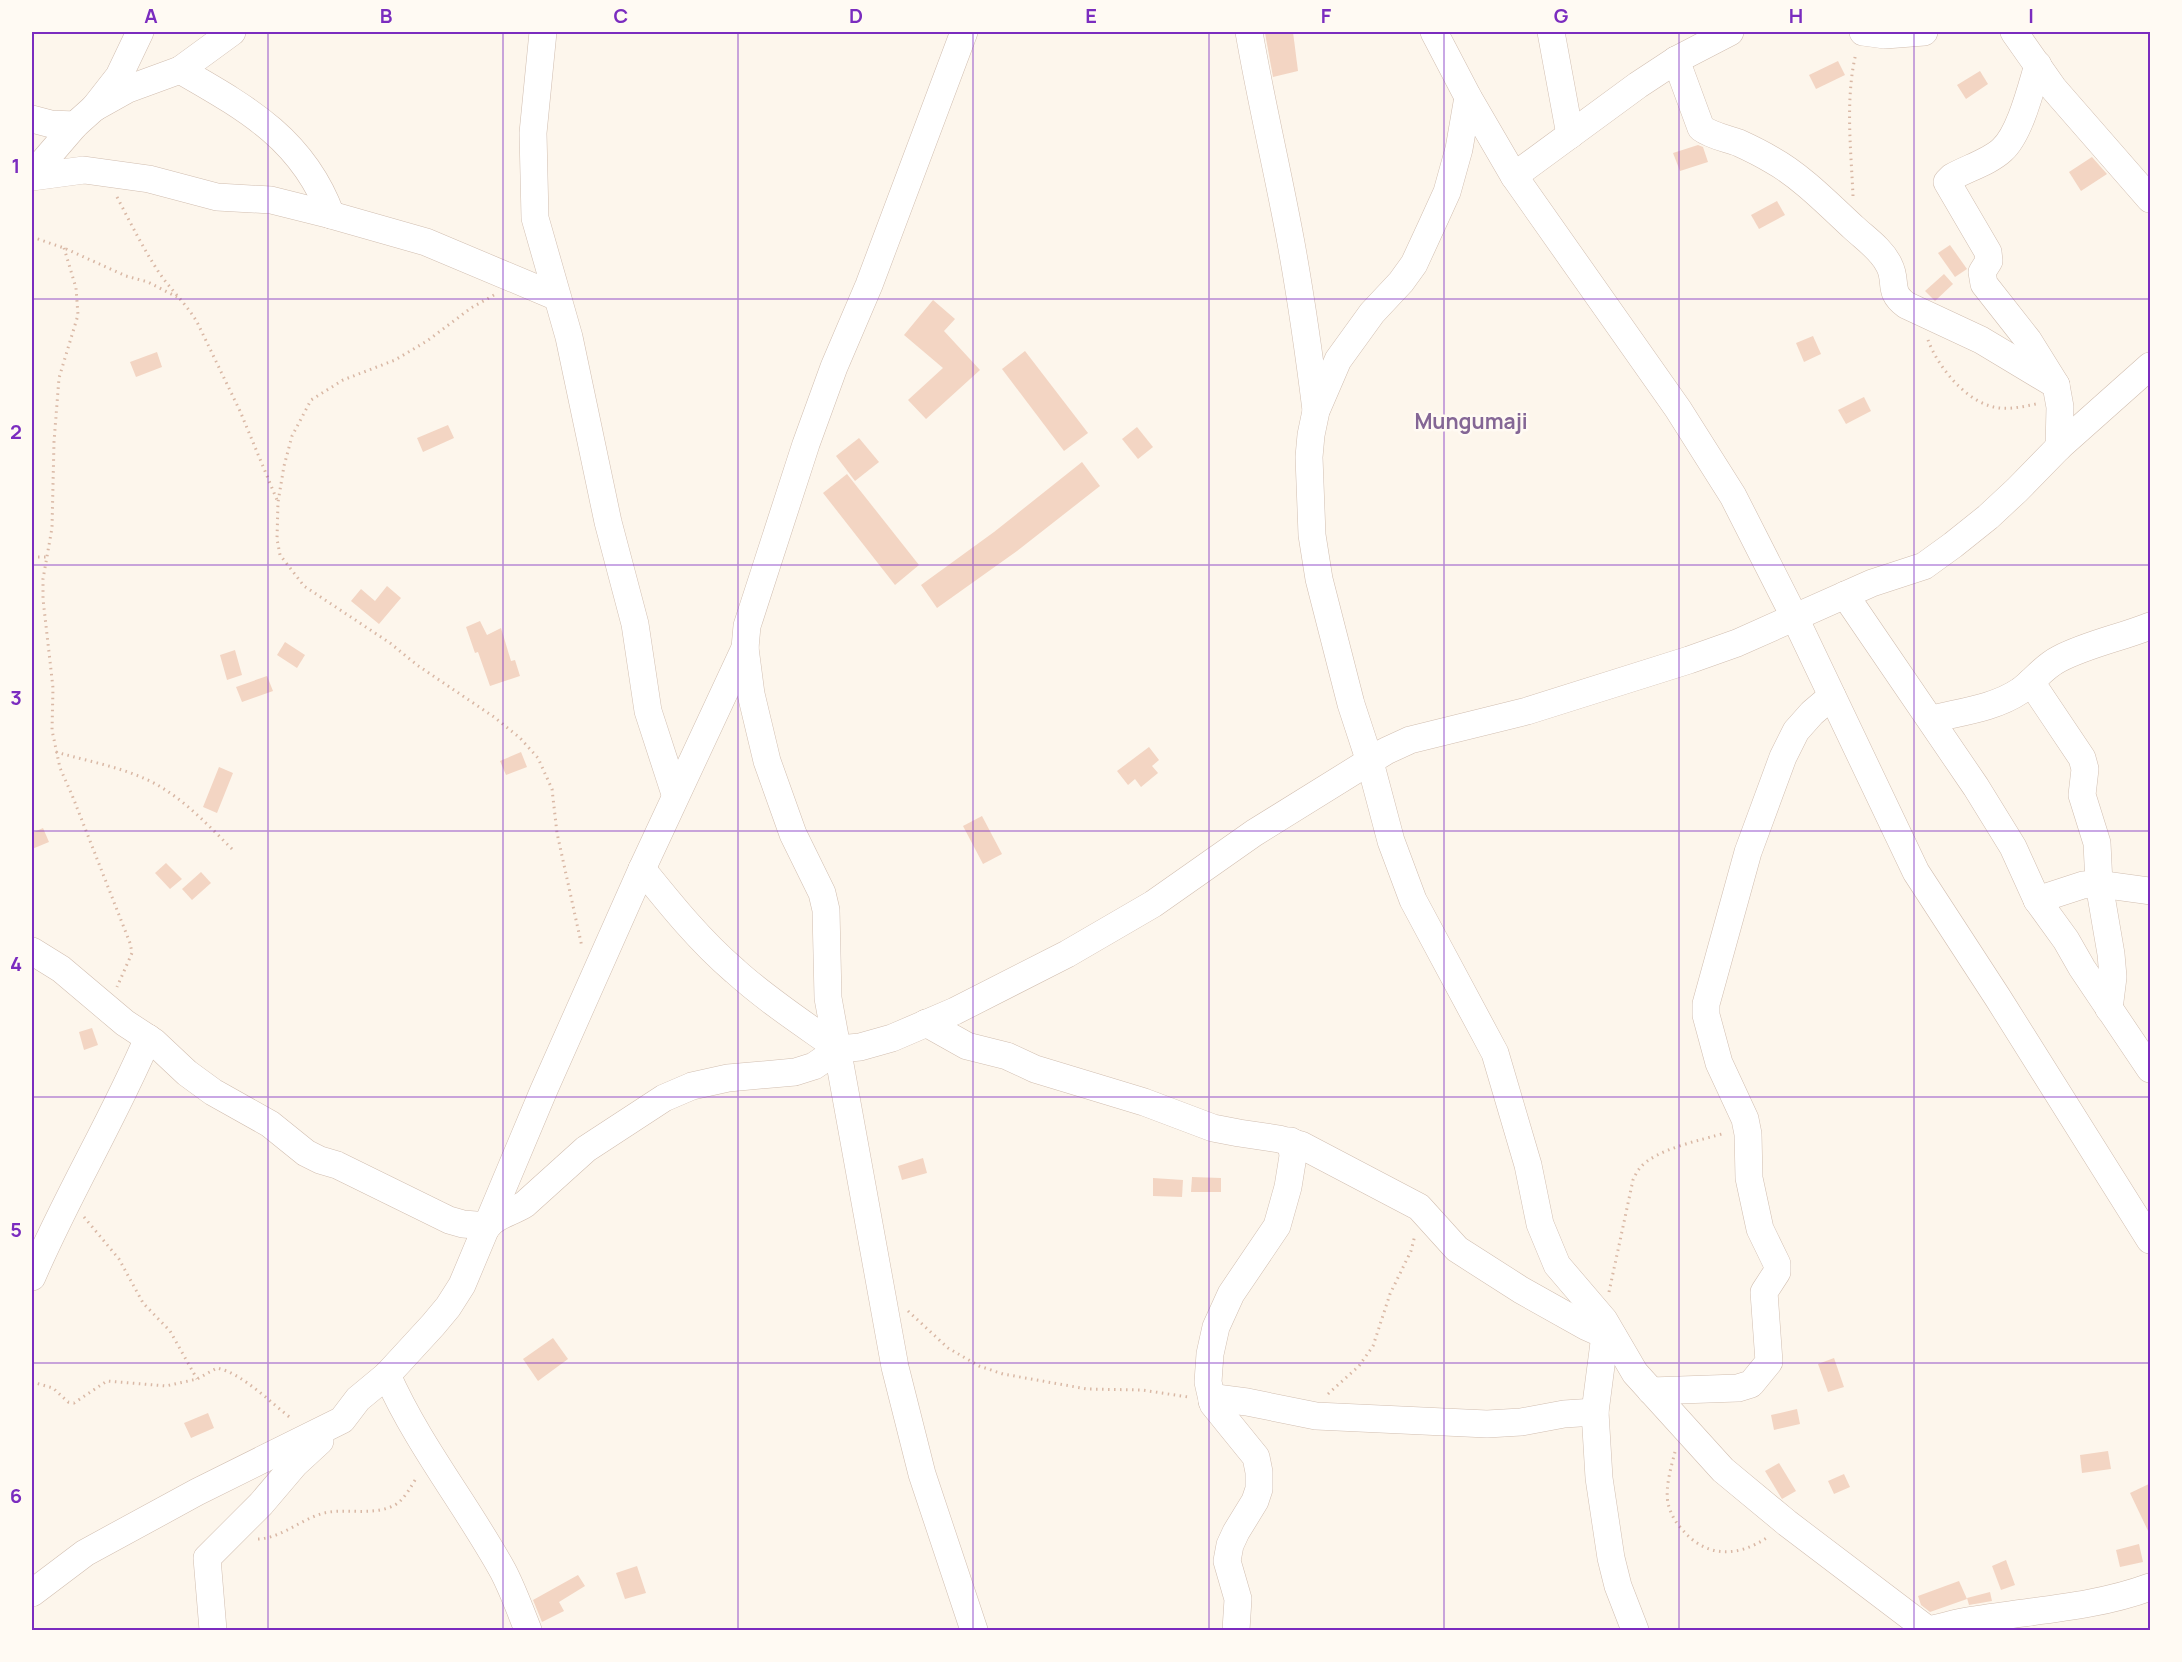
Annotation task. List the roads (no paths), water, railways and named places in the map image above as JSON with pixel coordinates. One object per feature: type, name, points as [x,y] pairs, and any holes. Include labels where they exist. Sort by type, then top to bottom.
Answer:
[{"type":"street","points":[[32,176],[119,76],[140,32]]},
{"type":"street","points":[[186,65],[202,32]]},
{"type":"street","points":[[32,151],[128,89],[186,65],[232,32]]},
{"type":"street","points":[[543,32],[533,133],[535,218],[569,337],[608,522],[635,624],[648,711],[675,794]]},
{"type":"street","points":[[964,32],[869,285],[834,367],[806,444],[747,626],[745,648],[751,694],[767,761],[793,834],[822,893],[826,910],[827,986],[874,1257],[908,1421],[922,1474],[974,1630]]},
{"type":"street","points":[[1249,32],[1293,253],[1316,411],[1310,457],[1312,535],[1319,579],[1351,704],[1370,762],[1391,842],[1405,882],[1495,1053],[1528,1165],[1540,1224],[1557,1265],[1607,1330],[1635,1373],[1724,1470],[1787,1523],[1928,1630],[1973,1620],[2061,1609],[2115,1598],[2151,1587]]},
{"type":"street","points":[[1434,32],[1468,97],[1514,176],[1678,409],[1733,496],[1795,618],[1916,872],[2151,1240]]},
{"type":"street","points":[[1551,32],[1570,135]]},
{"type":"street","points":[[1514,176],[1638,85],[1677,60],[1730,32]]},
{"type":"street","points":[[1860,41],[1885,35],[1924,32]]},
{"type":"street","points":[[2013,32],[2075,115],[2151,199]]},
{"type":"street","points":[[1677,60],[1701,128],[1708,133],[1740,144],[1789,171],[1886,259],[1893,276],[1894,293],[1899,300],[1981,340],[2057,392]]},
{"type":"street","points":[[186,65],[267,124],[290,146],[325,200],[331,215]]},
{"type":"street","points":[[2038,65],[2026,105],[2004,148],[1947,182],[1988,252],[1989,261],[1982,272],[1984,284],[2028,340],[2057,392],[2059,447]]},
{"type":"street","points":[[1316,411],[1338,360],[1372,313],[1401,282],[1414,264],[1446,192],[1458,149],[1468,97]]},
{"type":"street","points":[[32,119],[51,124],[77,124]]},
{"type":"street","points":[[32,176],[84,170],[149,179],[217,197],[271,200],[426,242],[557,297]]},
{"type":"street","points":[[488,1226],[493,1219],[516,1210],[532,1198],[586,1149],[664,1098],[692,1086],[728,1078],[795,1072],[814,1066],[839,1049],[860,1047],[892,1038],[955,1011],[1097,937],[1153,904],[1254,833],[1386,751],[1410,740],[1527,711],[1689,660],[1737,643],[1845,595],[1924,566],[1953,545],[2017,490],[2059,447],[2151,366]]},
{"type":"street","points":[[1845,595],[1932,719],[2013,847],[2037,900],[2066,939],[2109,1009],[2151,1069]]},
{"type":"street","points":[[1932,719],[2000,701],[2018,692],[2041,670],[2057,660],[2082,648],[2151,626]]},
{"type":"street","points":[[213,1630],[207,1558],[261,1504],[296,1464],[342,1420],[358,1399],[387,1375],[448,1306],[462,1285],[543,1092],[642,868],[745,648]]},
{"type":"street","points":[[2031,682],[2082,758],[2085,769],[2082,795],[2097,843],[2099,884],[2113,976],[2109,1009]]},
{"type":"street","points":[[1651,1391],[1738,1388],[1751,1384],[1769,1362],[1764,1292],[1777,1272],[1777,1264],[1760,1229],[1749,1178],[1746,1127],[1719,1062],[1706,1015],[1706,1004],[1748,852],[1783,757],[1797,731],[1812,713],[1832,696]]},
{"type":"street","points":[[642,868],[673,908],[729,966],[839,1049]]},
{"type":"street","points":[[2037,900],[2083,885],[2099,884],[2151,891]]},
{"type":"street","points":[[32,951],[61,969],[137,1032],[148,1038],[199,1083],[270,1124],[306,1153],[337,1165],[449,1220],[463,1224],[488,1226]]},
{"type":"street","points":[[926,1023],[967,1046],[1007,1056],[1035,1069],[1144,1102],[1213,1128],[1291,1142],[1419,1207],[1457,1249],[1557,1312],[1607,1330]]},
{"type":"street","points":[[32,1277],[74,1185],[126,1090],[148,1038]]},
{"type":"street","points":[[1236,1630],[1238,1599],[1227,1561],[1233,1539],[1255,1501],[1260,1472],[1256,1457],[1212,1401],[1208,1382],[1212,1340],[1231,1294],[1276,1226],[1288,1187],[1293,1156],[1291,1142]]},
{"type":"street","points":[[1607,1330],[1595,1412],[1599,1478],[1611,1558],[1618,1586],[1635,1630]]},
{"type":"street","points":[[387,1375],[399,1402],[504,1573],[522,1611],[528,1630]]},
{"type":"street","points":[[1212,1401],[1216,1398],[1232,1399],[1308,1414],[1487,1424],[1595,1412]]},
{"type":"street","points":[[32,1593],[85,1553],[197,1492],[342,1420]]},
{"type":"district","name":"Mungumaji","points":[[1471,422]]}]
